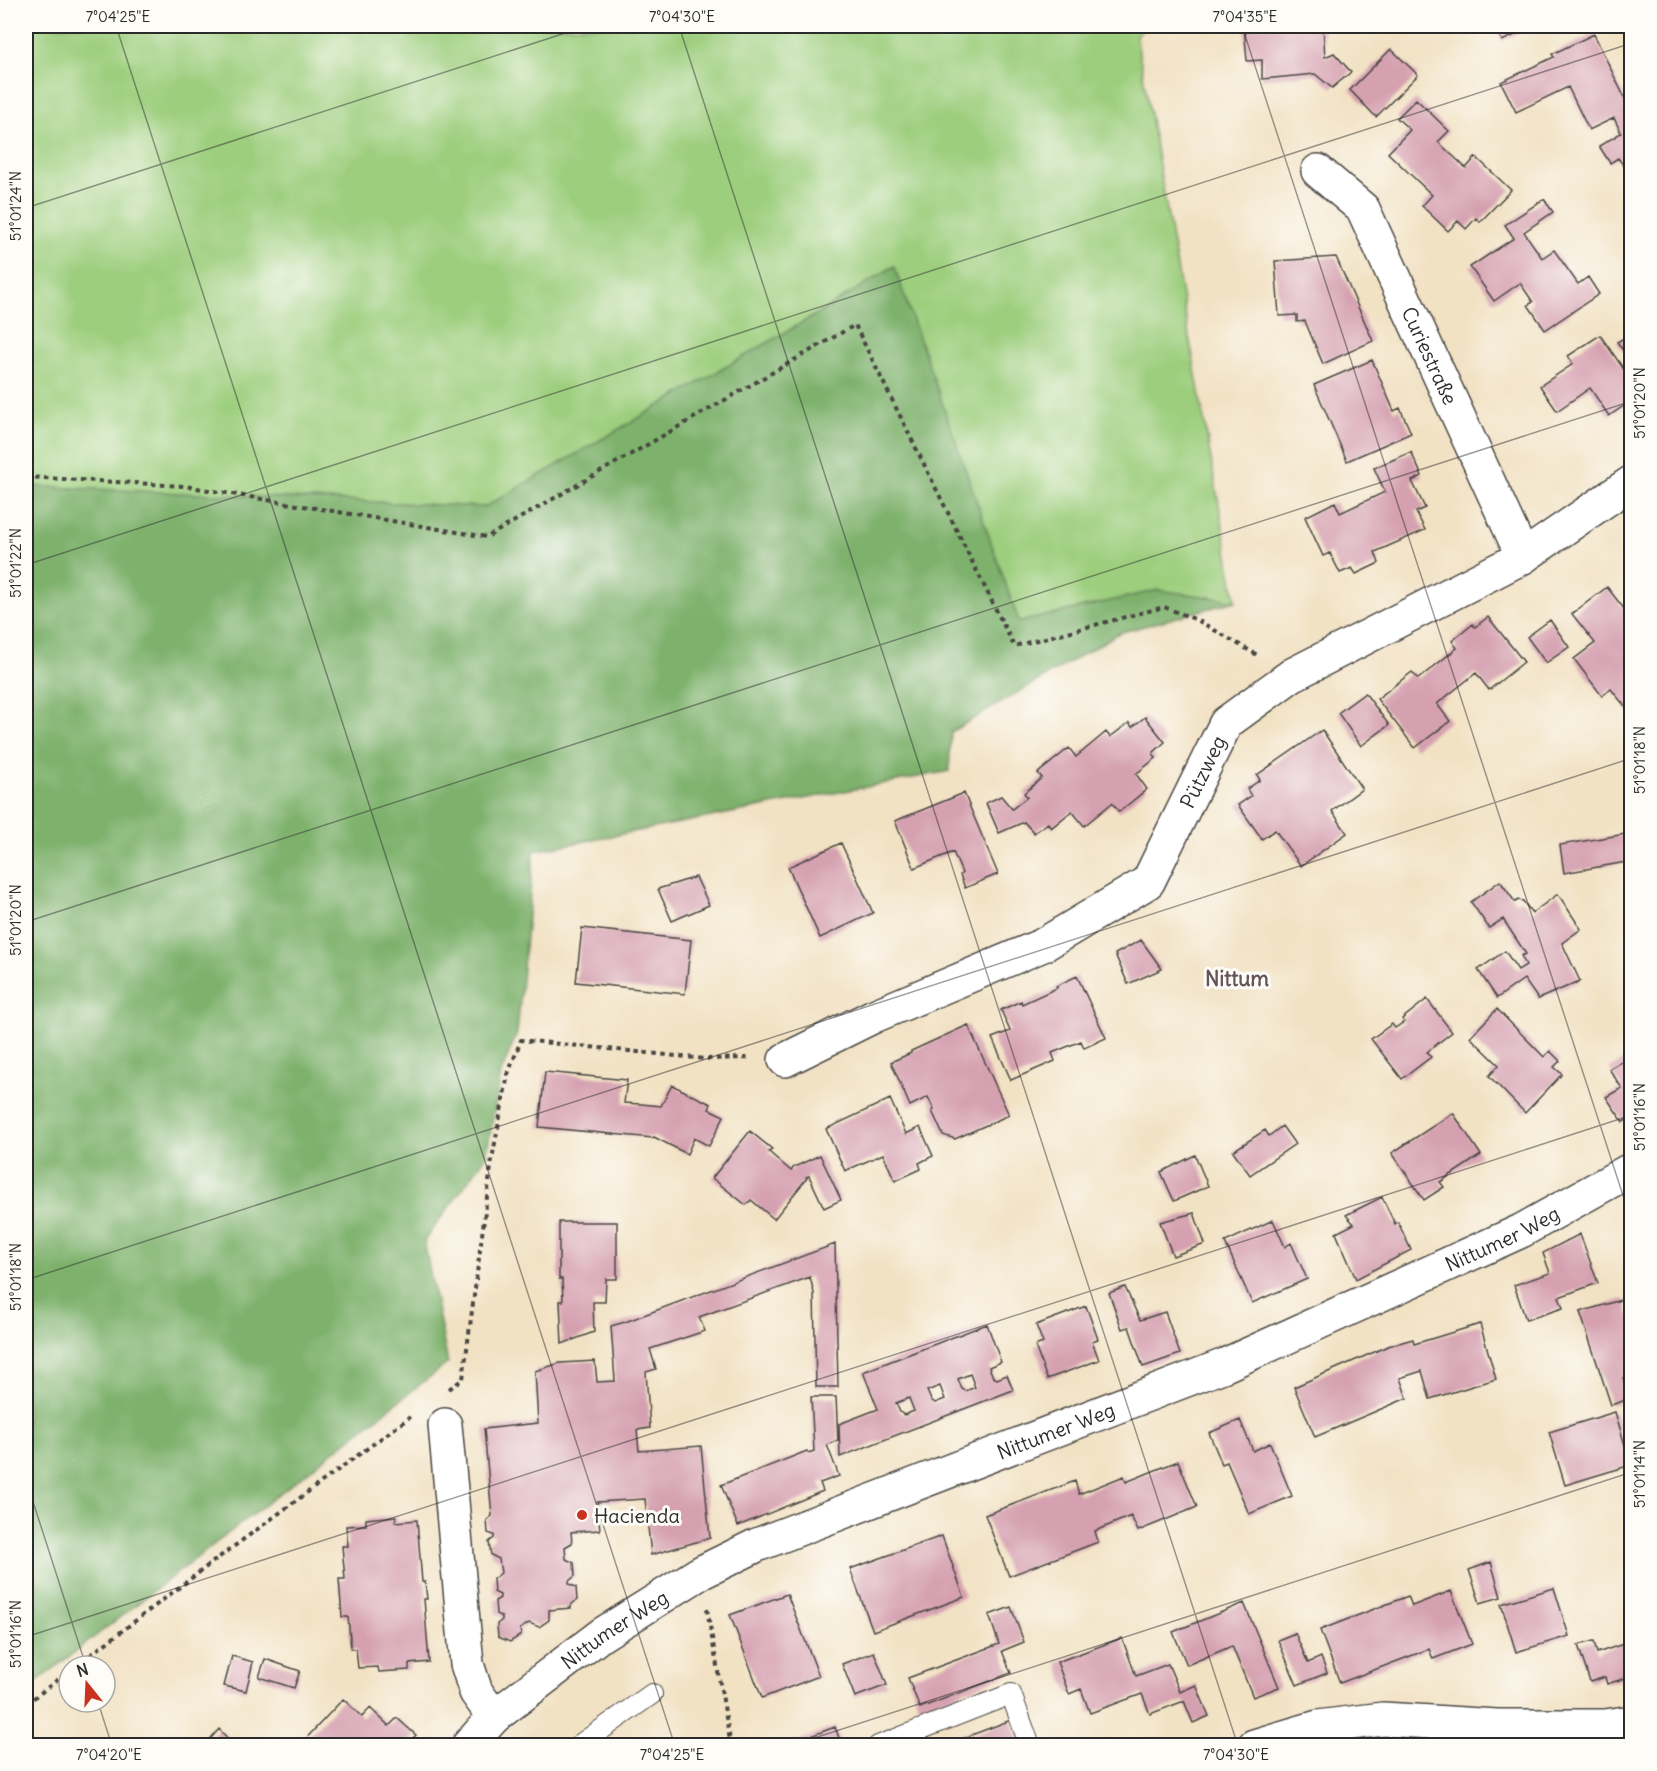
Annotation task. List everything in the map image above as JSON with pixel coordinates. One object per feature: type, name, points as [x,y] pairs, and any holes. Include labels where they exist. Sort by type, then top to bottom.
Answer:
[{"type":"street","name":"Curiestraße","points":[[1318,171],[1364,209],[1523,557]]},
{"type":"street","name":"Pützweg","points":[[785,1060],[874,1016],[1043,945],[1148,882],[1226,723],[1292,675],[1523,557],[1632,482]]},
{"type":"street","name":"Nittumer Weg","points":[[468,1746],[494,1717],[601,1635],[700,1573],[756,1545],[1225,1365],[1521,1231],[1632,1169]]},
{"type":"street","points":[[431,1418],[467,1664],[476,1692],[494,1717]]},
{"type":"street","points":[[1254,1746],[1318,1727],[1383,1719],[1497,1726],[1605,1726],[1632,1722]]},
{"type":"lane","points":[[578,1746],[652,1694]]},
{"type":"lane","points":[[878,1746],[1011,1694],[1030,1746]]},
{"type":"path","points":[[26,477],[185,486],[487,537],[855,325],[1014,646],[1164,607],[1197,620],[1292,675]]},
{"type":"path","points":[[92,1654],[210,1564],[431,1418],[442,1394],[464,1379],[492,1158],[508,1074],[521,1040],[706,1059],[785,1060]]},
{"type":"path","points":[[700,1573],[731,1746]]},
{"type":"path","points":[[26,1704],[57,1680]]},
{"type":"green space","points":[[26,26],[1148,26],[1136,35],[1236,601],[1158,590],[1019,622],[893,267],[824,310],[485,507],[26,486]]},
{"type":"green space","points":[[894,266],[1019,622],[1158,590],[1236,601],[1119,633],[951,732],[949,771],[534,851],[517,1033],[501,1073],[486,1157],[424,1241],[448,1363],[72,1654],[57,1654],[57,1666],[26,1690],[26,486],[485,507],[824,310]]},
{"type":"building","points":[[1244,26],[1323,26],[1325,57],[1334,53],[1351,72],[1332,88],[1315,74],[1262,79],[1262,60],[1247,61]]},
{"type":"building","points":[[1495,26],[1534,26],[1502,41]]},
{"type":"building","points":[[1594,34],[1630,109],[1632,108],[1632,128],[1627,130],[1632,136],[1632,177],[1618,158],[1610,163],[1599,146],[1621,133],[1614,118],[1589,130],[1568,87],[1516,112],[1501,82],[1554,57],[1552,54]]},
{"type":"building","points":[[1391,49],[1418,75],[1376,117],[1350,90]]},
{"type":"building","points":[[1416,99],[1449,131],[1438,142],[1466,168],[1476,157],[1511,190],[1480,222],[1476,218],[1466,229],[1458,221],[1448,231],[1422,206],[1432,195],[1388,153],[1410,130],[1397,118]]},
{"type":"building","points":[[1544,199],[1553,212],[1524,232],[1542,258],[1554,250],[1578,284],[1588,277],[1599,294],[1545,330],[1528,305],[1533,302],[1520,283],[1494,301],[1470,267],[1514,238],[1505,225]]},
{"type":"building","points":[[1336,257],[1373,341],[1323,364],[1305,321],[1297,322],[1297,315],[1279,316],[1275,261]]},
{"type":"building","points":[[1632,333],[1632,363],[1617,342]]},
{"type":"building","points":[[1600,335],[1632,381],[1632,400],[1609,416],[1590,388],[1557,411],[1540,386],[1573,364],[1568,356]]},
{"type":"building","points":[[1372,360],[1394,411],[1400,408],[1411,433],[1347,461],[1314,385]]},
{"type":"building","points":[[1411,452],[1422,476],[1412,481],[1425,508],[1416,512],[1425,530],[1375,552],[1379,563],[1356,574],[1352,568],[1340,573],[1330,553],[1323,556],[1305,517],[1335,502],[1340,513],[1385,492],[1374,468]]},
{"type":"building","points":[[1607,587],[1632,619],[1632,715],[1611,689],[1602,696],[1574,659],[1595,643],[1572,614]]},
{"type":"building","points":[[1488,617],[1524,662],[1489,690],[1476,673],[1437,704],[1450,721],[1415,748],[1377,699],[1412,672],[1418,679],[1457,648],[1452,641],[1473,624],[1475,627]]},
{"type":"building","points":[[1550,620],[1569,647],[1546,663],[1527,637]]},
{"type":"building","points":[[1365,693],[1389,725],[1361,746],[1338,713]]},
{"type":"building","points":[[1145,717],[1165,742],[1153,753],[1156,758],[1136,774],[1147,789],[1119,812],[1112,803],[1084,826],[1072,811],[1051,828],[1048,823],[1034,833],[1024,822],[999,833],[986,803],[1001,796],[1012,809],[1027,797],[1024,793],[1042,778],[1038,773],[1069,748],[1076,757],[1106,732],[1110,737],[1129,723],[1132,727]]},
{"type":"building","points":[[1322,730],[1362,789],[1332,811],[1347,833],[1301,866],[1275,830],[1262,839],[1238,805],[1251,796],[1247,789],[1260,780],[1257,775]]},
{"type":"building","points":[[964,793],[998,874],[965,888],[960,875],[962,873],[953,852],[914,868],[895,821]]},
{"type":"building","points":[[1632,833],[1632,861],[1564,873],[1560,845]]},
{"type":"building","points":[[841,843],[873,913],[820,938],[788,867]]},
{"type":"building","points":[[696,877],[709,905],[672,921],[658,889]]},
{"type":"building","points":[[1500,881],[1515,902],[1523,901],[1532,913],[1558,894],[1581,929],[1562,943],[1580,981],[1538,999],[1524,979],[1497,998],[1478,970],[1505,951],[1518,970],[1526,965],[1521,956],[1526,954],[1503,919],[1489,928],[1471,902]]},
{"type":"building","points":[[582,928],[691,940],[685,994],[576,982]]},
{"type":"building","points":[[1141,940],[1162,969],[1128,984],[1115,954]]},
{"type":"building","points":[[1077,976],[1106,1038],[1084,1048],[1081,1041],[1052,1053],[1055,1061],[1011,1080],[992,1038],[1010,1031],[1001,1010],[1021,1001],[1022,1004]]},
{"type":"building","points":[[1427,999],[1452,1032],[1427,1052],[1431,1057],[1402,1079],[1371,1039],[1392,1024],[1395,1028],[1404,1022],[1402,1019]]},
{"type":"building","points":[[1497,1009],[1544,1057],[1550,1051],[1560,1061],[1554,1067],[1562,1074],[1525,1113],[1489,1076],[1499,1065],[1470,1037]]},
{"type":"building","points":[[968,1025],[1009,1115],[955,1139],[943,1135],[928,1097],[910,1106],[891,1062]]},
{"type":"building","points":[[1632,1055],[1632,1117],[1623,1122],[1606,1097],[1622,1088],[1609,1069]]},
{"type":"building","points":[[545,1072],[627,1080],[624,1103],[661,1106],[672,1085],[711,1104],[709,1109],[724,1116],[709,1146],[694,1138],[687,1154],[654,1137],[539,1127]]},
{"type":"building","points":[[890,1099],[906,1134],[920,1127],[933,1156],[919,1163],[921,1169],[895,1181],[883,1154],[845,1171],[826,1129]]},
{"type":"building","points":[[1453,1113],[1481,1155],[1440,1182],[1444,1187],[1424,1200],[1392,1153]]},
{"type":"building","points":[[1282,1126],[1295,1144],[1250,1175],[1233,1151],[1265,1130],[1269,1136]]},
{"type":"building","points":[[750,1131],[772,1149],[769,1152],[791,1171],[794,1167],[820,1155],[841,1200],[824,1208],[809,1176],[774,1219],[751,1200],[746,1205],[712,1178]]},
{"type":"building","points":[[1195,1155],[1208,1186],[1174,1201],[1161,1172]]},
{"type":"building","points":[[1382,1197],[1395,1224],[1398,1222],[1411,1250],[1356,1279],[1336,1233],[1354,1224],[1346,1215]]},
{"type":"building","points":[[1194,1213],[1205,1244],[1173,1256],[1160,1222]]},
{"type":"building","points":[[1273,1220],[1285,1247],[1291,1243],[1307,1279],[1252,1303],[1225,1242]]},
{"type":"building","points":[[559,1222],[617,1222],[617,1279],[606,1279],[605,1302],[593,1302],[594,1332],[562,1344],[560,1301],[563,1301],[562,1279],[559,1279]]},
{"type":"building","points":[[1580,1234],[1598,1283],[1559,1297],[1563,1308],[1526,1320],[1514,1285],[1550,1273],[1543,1253]]},
{"type":"building","points":[[835,1244],[838,1387],[816,1387],[814,1293],[810,1277],[699,1317],[705,1331],[650,1349],[656,1369],[646,1372],[650,1428],[637,1430],[639,1451],[701,1446],[710,1538],[651,1555],[645,1499],[597,1502],[600,1530],[571,1532],[572,1543],[565,1547],[566,1559],[574,1563],[575,1576],[569,1584],[576,1587],[577,1600],[571,1608],[549,1610],[549,1620],[539,1627],[529,1623],[520,1629],[521,1635],[510,1642],[498,1637],[497,1624],[502,1617],[496,1614],[495,1601],[500,1598],[500,1595],[494,1592],[493,1579],[501,1573],[499,1559],[491,1555],[489,1542],[494,1535],[488,1533],[487,1520],[492,1516],[484,1429],[538,1423],[535,1371],[560,1363],[595,1361],[597,1382],[615,1381],[611,1326]]},
{"type":"building","points":[[1125,1287],[1140,1320],[1165,1312],[1180,1354],[1143,1367],[1129,1327],[1122,1329],[1109,1293]]},
{"type":"building","points":[[1624,1299],[1632,1322],[1632,1375],[1623,1378],[1628,1394],[1632,1393],[1632,1404],[1629,1399],[1611,1405],[1580,1312]]},
{"type":"building","points":[[1086,1306],[1098,1339],[1092,1341],[1099,1360],[1047,1379],[1035,1346],[1043,1343],[1036,1325]]},
{"type":"building","points":[[987,1324],[1001,1362],[989,1367],[993,1377],[997,1379],[1007,1375],[1013,1390],[840,1457],[839,1424],[878,1409],[863,1372]],"holes":[[[970,1374],[975,1387],[966,1391],[962,1389],[958,1379]],[[940,1386],[945,1399],[935,1403],[927,1391]],[[909,1398],[914,1411],[904,1415],[896,1403]]]},
{"type":"building","points":[[1480,1324],[1496,1379],[1430,1399],[1422,1371],[1400,1378],[1407,1398],[1315,1437],[1294,1387],[1388,1346],[1413,1339],[1414,1344]]},
{"type":"building","points":[[811,1397],[836,1397],[838,1440],[827,1445],[839,1476],[820,1483],[823,1491],[738,1526],[721,1485],[807,1451],[808,1453],[814,1451]]},
{"type":"building","points":[[1615,1412],[1631,1465],[1565,1485],[1549,1432]]},
{"type":"building","points":[[1240,1420],[1253,1451],[1270,1443],[1292,1496],[1249,1514],[1227,1462],[1222,1464],[1209,1433]]},
{"type":"building","points":[[1178,1461],[1197,1507],[1138,1531],[1131,1516],[1095,1531],[1098,1542],[1009,1576],[985,1515],[1075,1481],[1079,1494],[1124,1476],[1126,1482]]},
{"type":"building","points":[[396,1516],[396,1522],[417,1520],[422,1582],[425,1582],[427,1599],[424,1599],[429,1662],[409,1664],[409,1670],[379,1672],[378,1667],[358,1668],[356,1649],[351,1649],[348,1617],[342,1617],[339,1579],[345,1579],[342,1546],[348,1546],[346,1526],[366,1525],[366,1519]]},
{"type":"building","points":[[942,1536],[964,1597],[873,1631],[850,1569]]},
{"type":"building","points":[[1491,1562],[1501,1597],[1480,1603],[1469,1570]]},
{"type":"building","points":[[1554,1588],[1569,1636],[1516,1652],[1501,1604]]},
{"type":"building","points":[[1451,1591],[1472,1644],[1433,1659],[1429,1649],[1340,1683],[1320,1630],[1408,1596],[1412,1606]]},
{"type":"building","points":[[787,1594],[819,1676],[762,1698],[730,1615]]},
{"type":"building","points":[[1244,1603],[1279,1687],[1253,1697],[1232,1646],[1187,1665],[1173,1632]]},
{"type":"building","points":[[1011,1607],[1024,1642],[1002,1651],[1011,1673],[920,1708],[908,1678],[999,1644],[989,1615]]},
{"type":"building","points":[[1295,1633],[1308,1663],[1321,1657],[1327,1673],[1297,1685],[1278,1640]]},
{"type":"building","points":[[1122,1638],[1136,1676],[1168,1664],[1180,1692],[1196,1685],[1209,1716],[1193,1723],[1184,1701],[1150,1714],[1142,1694],[1090,1713],[1081,1689],[1069,1694],[1057,1662]]},
{"type":"building","points":[[1594,1641],[1597,1653],[1629,1642],[1632,1652],[1632,1676],[1607,1684],[1605,1677],[1590,1682],[1578,1645]]},
{"type":"building","points":[[874,1652],[887,1685],[855,1697],[842,1664]]},
{"type":"building","points":[[232,1656],[253,1662],[246,1691],[224,1686]]},
{"type":"building","points":[[265,1659],[300,1671],[294,1688],[259,1677]]},
{"type":"building","points":[[343,1699],[362,1717],[370,1708],[389,1726],[397,1718],[416,1735],[405,1746],[299,1746]]},
{"type":"building","points":[[1011,1720],[1021,1746],[945,1746],[945,1745]]},
{"type":"building","points":[[835,1727],[842,1746],[786,1746],[786,1745]]},
{"type":"building","points":[[219,1729],[235,1746],[204,1746]]},
{"type":"place","name":"Hacienda","points":[[582,1515]]},
{"type":"district","name":"Nittum","points":[[1237,978]]}]
